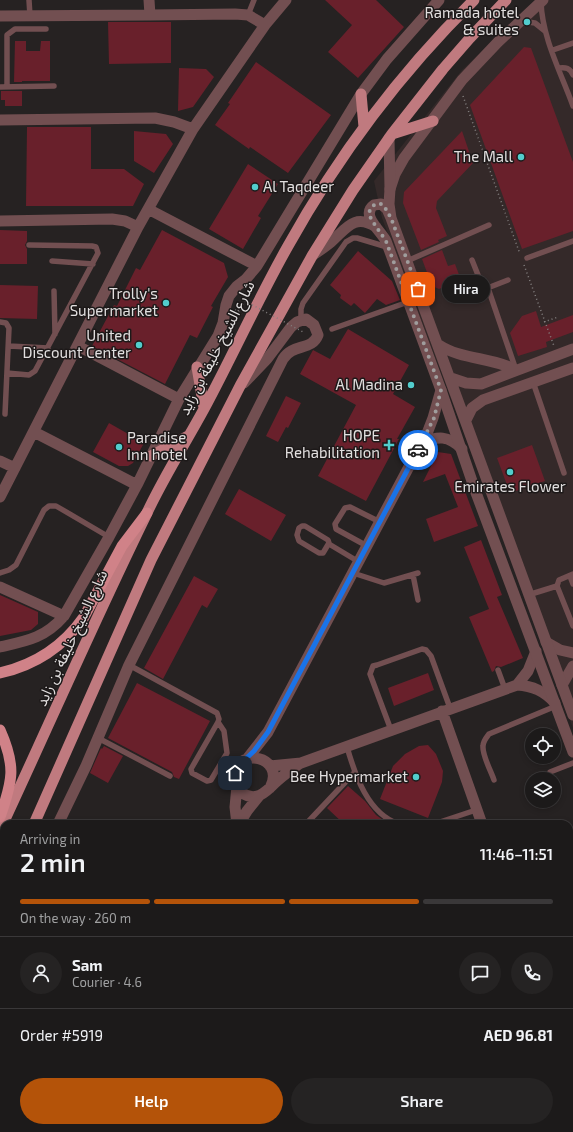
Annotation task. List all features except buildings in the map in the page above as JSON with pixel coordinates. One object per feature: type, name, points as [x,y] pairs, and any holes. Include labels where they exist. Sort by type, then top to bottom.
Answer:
[{"type":"highway","points":[[0,673],[36,661],[58,647],[76,628],[84,617],[122,546],[147,512]]},
{"type":"highway","points":[[0,730],[8,750],[12,770],[6,800],[0,817]]},
{"type":"main road","name":"شارع الشيخ خليفة بن زايد","points":[[5,820],[147,512],[204,408],[249,318],[288,246],[340,161],[364,127],[409,70],[474,0]]},
{"type":"main road","points":[[36,820],[150,560],[240,386],[312,256],[353,190],[391,136],[443,69],[506,0]]},
{"type":"main road","points":[[361,94],[364,127]]},
{"type":"main road","points":[[391,136],[433,121]]},
{"type":"main road","points":[[197,367],[204,408]]},
{"type":"main road","points":[[152,456],[188,436]]},
{"type":"street","points":[[149,0],[150,16]]},
{"type":"street","points":[[0,497],[138,227],[193,129],[265,25],[286,0]]},
{"type":"street","points":[[0,647],[28,641],[43,634],[56,625],[64,616],[137,485],[179,399],[220,330],[226,305],[233,291],[257,266],[361,94],[387,59],[439,0]]},
{"type":"street","points":[[390,189],[399,166],[459,85],[480,61],[542,1]]},
{"type":"street","points":[[0,16],[150,16],[235,14],[248,15],[265,25]]},
{"type":"street","points":[[0,120],[155,118],[174,122],[193,129]]},
{"type":"street","points":[[391,136],[389,204],[391,218]]},
{"type":"street","points":[[573,715],[528,595],[439,345],[391,218],[384,206],[381,204],[374,205],[369,213],[376,227],[383,235],[388,247],[441,390],[475,490],[573,752]]},
{"type":"street","points":[[148,209],[257,266]]},
{"type":"street","points":[[0,220],[112,219],[138,227]]},
{"type":"street","points":[[312,256],[329,244],[351,224],[362,221],[376,227]]},
{"type":"street","points":[[60,820],[98,738],[129,665],[283,359],[289,352],[310,344],[317,337],[317,330],[314,324],[306,319],[301,320],[291,327],[267,359],[240,386]]},
{"type":"street","points":[[439,345],[455,353],[502,364],[516,370]]},
{"type":"street","points":[[78,346],[179,399]]},
{"type":"street","points":[[483,400],[477,396],[476,393],[476,389],[481,384],[573,349]]},
{"type":"street","points":[[466,420],[472,408],[483,400],[573,368]]},
{"type":"street","points":[[450,378],[466,383],[481,384]]},
{"type":"street","points":[[237,820],[235,807],[237,786],[235,777],[237,768],[247,759],[268,732],[434,418],[441,390]]},
{"type":"street","points":[[34,432],[137,485]]},
{"type":"street","points":[[421,443],[439,437],[452,441],[462,449]]},
{"type":"street","points":[[0,461],[14,468]]},
{"type":"street","points":[[0,587],[64,616]]},
{"type":"street","points":[[546,642],[560,650],[573,654]]},
{"type":"street","points":[[517,685],[528,671],[536,651]]},
{"type":"street","points":[[562,685],[573,666]]},
{"type":"street","points":[[247,759],[260,758],[269,765],[301,763],[517,685],[526,685],[542,691],[556,704]]},
{"type":"street","points":[[446,710],[480,820]]},
{"type":"street","points":[[268,732],[266,748],[269,765],[274,775],[270,788]]},
{"type":"street","points":[[241,820],[259,796],[301,763]]},
{"type":"street","points":[[237,786],[246,795],[259,796]]},
{"type":"lane","points":[[30,0],[30,16]]},
{"type":"lane","points":[[248,15],[254,0]]},
{"type":"lane","points":[[542,1],[542,17],[546,32],[559,68],[571,94],[573,106]]},
{"type":"lane","points":[[521,21],[535,23],[546,32]]},
{"type":"lane","points":[[7,87],[7,35],[15,29],[46,29]]},
{"type":"lane","points":[[553,50],[573,43]]},
{"type":"lane","points":[[559,68],[568,68],[571,70],[573,75]]},
{"type":"lane","points":[[0,87],[54,86]]},
{"type":"lane","points":[[407,261],[488,225]]},
{"type":"lane","points":[[301,320],[301,309],[303,303],[346,242],[353,238],[357,238],[388,247]]},
{"type":"lane","points":[[527,258],[573,241]]},
{"type":"lane","points":[[7,373],[26,375],[33,374],[98,253],[96,247],[28,245]]},
{"type":"lane","points":[[472,260],[486,289],[516,370]]},
{"type":"lane","points":[[52,261],[93,264]]},
{"type":"lane","points":[[462,298],[508,280]]},
{"type":"lane","points":[[54,291],[55,335]]},
{"type":"lane","points":[[332,329],[408,302]]},
{"type":"lane","points":[[0,322],[4,322],[8,325],[9,346],[5,414]]},
{"type":"lane","points":[[9,346],[48,348]]},
{"type":"lane","points":[[533,382],[564,473]]},
{"type":"lane","points":[[0,573],[9,570],[16,565],[44,510],[49,506],[56,506],[109,537]]},
{"type":"lane","points":[[367,546],[336,529],[336,524],[345,508],[350,507],[380,522]]},
{"type":"lane","points":[[328,544],[324,552],[319,553],[299,542],[297,539],[297,532],[300,527],[305,526],[328,540],[328,544],[359,562]]},
{"type":"lane","points":[[353,573],[384,583],[415,574],[418,600]]},
{"type":"lane","points":[[528,595],[557,586],[560,580],[571,575],[573,584]]},
{"type":"lane","points":[[557,586],[573,626]]},
{"type":"lane","points":[[391,730],[370,674],[373,666],[422,649],[426,650],[431,656],[446,710]]},
{"type":"lane","points":[[129,665],[214,711],[219,716],[218,722],[191,769],[192,773],[207,781],[212,778],[227,753],[224,731],[218,722]]},
{"type":"lane","points":[[498,670],[505,689]]},
{"type":"lane","points":[[494,780],[484,753],[483,746],[489,734],[556,704]]},
{"type":"lane","points":[[98,738],[170,776]]},
{"type":"lane","points":[[347,747],[354,773],[364,792],[371,802],[386,817],[392,820]]},
{"type":"lane","points":[[550,772],[573,763]]},
{"type":"lane","points":[[310,820],[354,773]]},
{"type":"lane","points":[[446,820],[476,810]]},
{"type":"path","points":[[459,85],[544,322],[558,355]]},
{"type":"path","points":[[238,312],[245,301],[305,333]]},
{"type":"path","points":[[226,305],[249,318]]},
{"type":"path","points":[[544,322],[558,317]]},
{"type":"shaded area","points":[[536,0],[573,0],[573,728],[485,488],[382,218],[374,181],[462,70]]},
{"type":"way so far","points":[[418,289],[387,209],[381,204],[374,205],[369,213],[371,219],[386,241],[441,390],[434,418],[418,450]]},
{"type":"place","name":"Ramada hotel & suites","points":[[527,22]]},
{"type":"place","name":"The Mall","points":[[521,157]]},
{"type":"place","name":"Al Taqdeer","points":[[255,187]]},
{"type":"place","name":"Hira","points":[[418,289]]},
{"type":"place","name":"Trolly's Supermarket","points":[[166,303]]},
{"type":"place","name":"United Discount Center","points":[[139,345]]},
{"type":"place","name":"Al Madina","points":[[411,385]]},
{"type":"place","name":"HOPE Rehabilitation","points":[[389,445]]},
{"type":"place","name":"Paradise Inn hotel","points":[[119,447]]},
{"type":"place","name":"Emirates Flower","points":[[510,472]]},
{"type":"place","name":"Bee Hypermarket","points":[[416,777]]},
{"type":"route","points":[[235,773],[239,765],[247,759],[262,742],[268,732],[418,450]]}]
